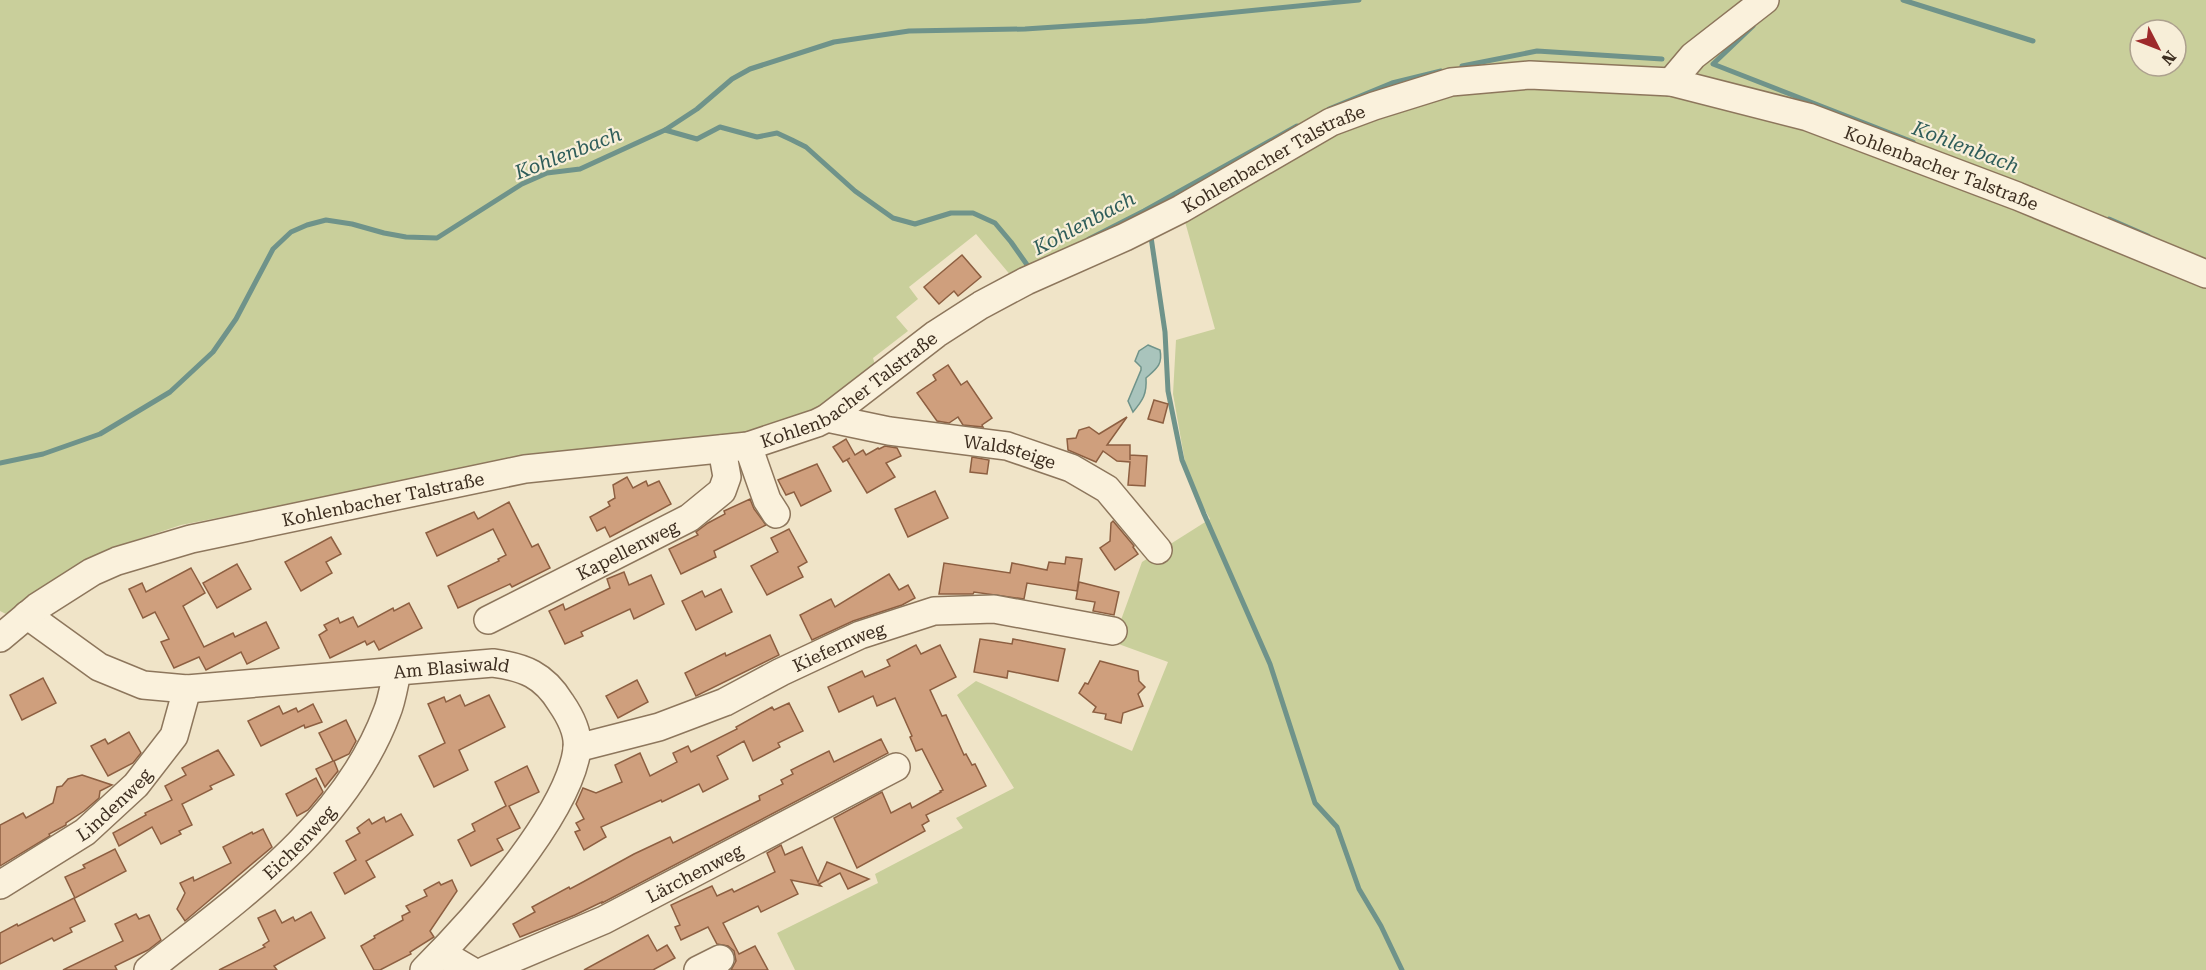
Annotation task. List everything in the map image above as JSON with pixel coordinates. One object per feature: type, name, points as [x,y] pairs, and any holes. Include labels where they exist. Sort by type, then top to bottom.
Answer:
[{"type":"street","points":[[1671,82],[1693,56],[1765,0]]},
{"type":"street","name":"Kohlenbacher Talstraße","points":[[0,638],[59,591],[92,572],[117,561],[191,539],[525,469],[748,446],[827,418],[936,334],[1026,280],[1125,237],[1181,209],[1331,122],[1451,82],[1530,75],[1671,82],[1808,117],[2017,196],[2206,274]]},
{"type":"street","name":"Waldsteige","points":[[827,418],[888,430],[1007,446],[1071,468],[1107,489],[1158,550]]},
{"type":"street","points":[[748,446],[766,500],[776,514]]},
{"type":"street","name":"Kapellenweg","points":[[488,620],[690,518],[722,491],[727,477],[722,449]]},
{"type":"street","name":"Kiefernweg","points":[[577,748],[659,727],[725,702],[781,672],[860,635],[934,611],[994,609],[1113,631]]},
{"type":"street","name":"Am Blasiwald","points":[[27,615],[99,667],[143,686],[187,689],[493,663],[516,666],[538,677],[553,690],[574,727],[577,748],[567,784],[540,830],[494,893],[432,962]]},
{"type":"street","name":"Eichenweg","points":[[148,970],[220,913],[298,846],[341,798],[365,758],[387,712],[397,672]]},
{"type":"street","name":"Lindenweg","points":[[0,885],[85,832],[136,785],[174,736],[187,689]]},
{"type":"street","name":"Lärchenweg","points":[[486,970],[604,920],[896,767]]},
{"type":"street","points":[[432,962],[470,970]]},
{"type":"green space","points":[[0,0],[2206,0],[2206,970],[795,970],[777,933],[878,883],[875,874],[963,828],[956,818],[1014,788],[957,695],[976,681],[1132,751],[1168,662],[1113,642],[1142,562],[1210,519],[1188,479],[1173,394],[1176,340],[1215,329],[1184,218],[1332,133],[1376,113],[1453,92],[1531,85],[1658,81],[1530,75],[1451,82],[1372,95],[1329,112],[1124,230],[1012,277],[976,234],[909,287],[918,299],[896,317],[908,331],[873,358],[876,368],[819,414],[747,434],[520,460],[181,525],[112,548],[60,576],[8,615],[0,611]]},
{"type":"water","points":[[1148,345],[1160,350],[1160,359],[1158,366],[1146,378],[1144,396],[1133,412],[1128,401],[1141,370],[1135,361],[1139,351]]},
{"type":"building","points":[[962,255],[981,277],[958,296],[954,291],[939,304],[924,287]]},
{"type":"building","points":[[948,365],[961,385],[967,381],[992,418],[982,425],[983,427],[963,425],[958,417],[949,423],[937,421],[917,393],[936,380],[933,375]]},
{"type":"building","points":[[1154,400],[1168,404],[1163,423],[1148,419]]},
{"type":"building","points":[[1127,417],[1107,445],[1130,445],[1130,455],[1147,456],[1145,486],[1128,485],[1130,462],[1117,461],[1103,451],[1096,462],[1068,450],[1067,439],[1076,438],[1079,430],[1089,427],[1099,434]]},
{"type":"building","points":[[846,439],[855,455],[863,450],[866,455],[885,446],[897,448],[901,456],[886,463],[895,477],[867,493],[847,460],[850,458],[843,462],[833,447]]},
{"type":"building","points":[[972,457],[989,460],[987,474],[970,472]]},
{"type":"building","points":[[817,464],[831,491],[801,506],[794,492],[786,495],[778,480]]},
{"type":"building","points":[[627,477],[633,488],[646,481],[648,486],[659,481],[671,504],[610,537],[605,527],[597,531],[590,517],[610,506],[608,502],[615,498],[613,485]]},
{"type":"building","points":[[935,491],[948,518],[908,537],[895,509]]},
{"type":"building","points":[[750,499],[754,509],[766,525],[714,551],[716,557],[681,574],[669,549],[698,535],[696,532],[725,514],[724,511]]},
{"type":"building","points":[[509,502],[532,547],[538,544],[550,568],[512,587],[510,584],[458,608],[448,586],[499,561],[498,559],[506,555],[493,529],[437,556],[426,533],[474,512],[478,519]]},
{"type":"building","points":[[1113,521],[1138,554],[1115,570],[1100,548],[1110,541]]},
{"type":"building","points":[[789,529],[807,562],[798,567],[803,577],[767,595],[751,566],[778,552],[771,538]]},
{"type":"building","points":[[331,537],[341,554],[326,562],[332,573],[301,591],[285,562]]},
{"type":"building","points":[[1066,557],[1082,559],[1077,591],[1027,583],[1024,599],[974,592],[973,594],[939,594],[944,563],[1010,573],[1012,563],[1047,570],[1049,562],[1065,564]]},
{"type":"building","points":[[237,564],[251,589],[217,608],[203,583]]},
{"type":"building","points":[[191,568],[205,593],[183,606],[204,647],[233,633],[235,637],[266,622],[279,648],[247,664],[241,652],[206,670],[199,657],[174,668],[161,642],[169,639],[155,612],[143,618],[129,589],[142,583],[146,592]]},
{"type":"building","points":[[624,572],[629,585],[651,575],[664,604],[634,619],[630,609],[581,632],[583,636],[565,644],[549,611],[563,604],[565,610],[610,588],[607,579]]},
{"type":"building","points":[[889,574],[899,590],[908,585],[915,598],[902,605],[853,621],[812,640],[800,615],[831,599],[835,607]]},
{"type":"building","points":[[1079,582],[1119,592],[1114,615],[1093,611],[1095,602],[1076,599]]},
{"type":"building","points":[[721,589],[732,612],[696,630],[682,601],[702,591],[705,597]]},
{"type":"building","points":[[409,603],[422,628],[379,650],[374,641],[367,645],[365,641],[330,658],[319,635],[327,630],[324,625],[338,618],[340,623],[353,617],[358,627],[393,608],[394,611]]},
{"type":"building","points":[[770,635],[779,655],[696,696],[685,673],[725,653],[726,656]]},
{"type":"building","points":[[980,639],[1012,644],[1013,639],[1065,649],[1058,681],[1008,671],[1007,678],[974,672]]},
{"type":"building","points":[[916,645],[921,654],[940,645],[956,677],[930,690],[942,716],[946,715],[964,755],[966,754],[972,765],[975,764],[986,786],[926,815],[929,821],[922,825],[925,831],[857,868],[834,818],[882,792],[891,813],[910,803],[912,808],[943,790],[922,749],[916,751],[910,737],[912,736],[895,698],[877,706],[873,696],[839,712],[828,687],[862,671],[865,677],[890,666],[887,660]]},
{"type":"building","points":[[1100,661],[1138,671],[1139,681],[1145,687],[1138,694],[1143,706],[1123,713],[1121,723],[1105,719],[1106,714],[1093,712],[1096,707],[1079,693],[1085,683],[1088,684]]},
{"type":"building","points":[[43,678],[56,703],[22,720],[10,695]]},
{"type":"building","points":[[637,680],[648,702],[618,718],[606,696]]},
{"type":"building","points":[[460,695],[465,706],[489,695],[505,727],[459,750],[468,770],[434,787],[419,756],[445,743],[428,704],[444,697],[446,702]]},
{"type":"building","points":[[789,703],[803,731],[778,743],[780,747],[753,761],[744,741],[717,756],[728,779],[703,792],[699,784],[601,827],[606,837],[584,850],[575,832],[580,830],[576,823],[584,819],[576,804],[583,788],[596,793],[622,782],[615,765],[640,753],[650,776],[677,762],[673,753],[688,746],[691,752],[737,729],[736,727],[772,707],[774,710]]},
{"type":"building","points":[[313,704],[322,722],[305,728],[304,725],[261,746],[248,721],[279,706],[283,714],[296,708],[298,712]]},
{"type":"building","points":[[346,720],[356,741],[349,754],[334,761],[338,771],[325,787],[316,769],[333,761],[319,733]]},
{"type":"building","points":[[129,732],[141,753],[133,763],[108,776],[91,746],[105,739],[108,744]]},
{"type":"building","points":[[881,739],[888,753],[602,903],[520,937],[513,924],[535,912],[532,907],[634,854],[670,837],[673,843],[760,800],[759,796],[783,784],[781,780],[793,774],[791,770],[829,751],[834,762]]},
{"type":"building","points":[[218,750],[234,775],[210,786],[212,789],[182,804],[192,825],[179,831],[181,834],[161,844],[152,827],[119,846],[113,833],[146,815],[145,813],[172,800],[165,786],[186,775],[182,768]]},
{"type":"building","points":[[527,766],[539,792],[509,806],[520,828],[497,839],[503,850],[471,866],[458,840],[475,831],[472,824],[506,806],[495,782]]},
{"type":"building","points":[[82,775],[112,785],[100,791],[99,798],[66,825],[0,866],[0,825],[23,813],[26,818],[53,803],[57,787],[62,786],[68,779]]},
{"type":"building","points":[[316,778],[323,792],[308,810],[297,816],[286,794]]},
{"type":"building","points":[[401,814],[413,835],[366,861],[375,877],[345,894],[334,873],[356,860],[346,841],[360,833],[357,828],[369,819],[372,824],[384,817],[386,822]]},
{"type":"building","points":[[263,829],[272,847],[185,921],[177,909],[185,893],[180,883],[193,877],[194,881],[231,863],[223,847]]},
{"type":"building","points":[[781,845],[785,855],[802,847],[818,882],[827,862],[869,879],[848,889],[840,873],[819,884],[821,886],[791,880],[798,894],[761,912],[758,906],[723,923],[739,954],[755,946],[768,970],[731,970],[736,961],[734,951],[728,946],[717,944],[708,927],[681,940],[675,927],[680,925],[671,905],[712,886],[717,896],[732,889],[734,892],[775,872],[767,853]]},
{"type":"building","points":[[115,849],[126,871],[75,898],[65,877],[85,868],[83,865]]},
{"type":"building","points":[[452,880],[457,891],[430,931],[434,937],[410,952],[411,954],[380,970],[374,970],[361,946],[403,920],[402,916],[410,912],[406,906],[427,896],[424,890],[439,882],[441,885]]},
{"type":"building","points":[[74,898],[85,921],[70,928],[72,932],[54,941],[52,938],[0,964],[0,933]]},
{"type":"building","points":[[275,910],[282,923],[293,917],[295,921],[311,912],[325,938],[274,966],[277,970],[219,970],[265,947],[263,945],[269,941],[258,918]]},
{"type":"building","points":[[136,914],[139,919],[149,915],[161,940],[148,950],[115,966],[117,970],[63,970],[123,941],[115,924]]},
{"type":"building","points":[[648,935],[657,951],[667,945],[675,958],[653,970],[584,970]]},
{"type":"waterway","points":[[665,130],[697,109],[732,79],[750,69],[834,42],[909,31],[1025,29],[1146,21],[1359,0]]},
{"type":"waterway","points":[[1903,0],[2033,41]]},
{"type":"waterway","name":"Kohlenbach","points":[[1753,26],[1713,64],[1913,142]]},
{"type":"waterway","name":"Kohlenbach","points":[[1462,66],[1537,51],[1662,59]]},
{"type":"waterway","name":"Kohlenbach","points":[[1329,109],[1392,83],[1441,71]]},
{"type":"waterway","name":"Kohlenbach","points":[[1089,239],[1297,126]]},
{"type":"waterway","name":"Kohlenbach","points":[[0,463],[43,454],[100,434],[170,392],[213,352],[236,319],[273,249],[291,232],[326,220],[406,237],[437,238],[522,184],[547,173],[580,169],[665,130],[697,139],[720,127],[757,137],[777,133],[806,147],[855,191],[893,218],[915,224],[951,213],[973,213],[995,223],[1030,269],[1032,267]]},
{"type":"waterway","name":"Kohlenbach","points":[[2109,219],[2148,236]]},
{"type":"waterway","points":[[1151,237],[1165,332],[1168,391],[1182,460],[1270,664],[1315,803],[1337,827],[1359,889],[1381,926],[1402,970]]}]
